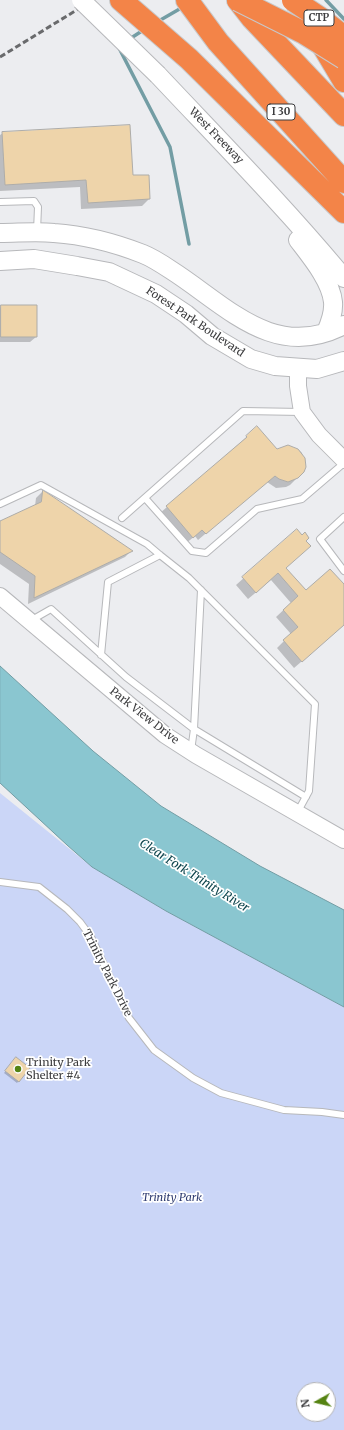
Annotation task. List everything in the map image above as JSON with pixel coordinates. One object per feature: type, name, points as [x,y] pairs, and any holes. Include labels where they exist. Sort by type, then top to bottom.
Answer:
[{"type":"highway","points":[[121,0],[189,59],[344,212]]},
{"type":"highway","name":"I 30","points":[[187,0],[218,42],[344,182]]},
{"type":"highway","points":[[238,0],[252,18],[344,116]]},
{"type":"highway","points":[[238,0],[304,33],[344,58]]},
{"type":"highway","points":[[294,0],[344,81]]},
{"type":"highway","name":"CTP","points":[[294,0],[344,37]]},
{"type":"main road","name":"West Freeway","points":[[81,0],[158,75],[251,172],[315,243],[344,278]]},
{"type":"main road","points":[[251,172],[272,206],[326,281],[332,294],[333,304],[331,321],[326,332]]},
{"type":"main road","points":[[0,233],[54,232],[106,242],[144,254],[198,288],[237,316],[249,323],[276,334],[288,337],[300,337],[326,332],[344,325]]},
{"type":"main road","points":[[34,260],[36,233]]},
{"type":"main road","name":"Forest Park Boulevard","points":[[0,260],[34,260],[109,272],[156,294],[186,314],[212,336],[251,359],[275,366],[317,369],[344,361]]},
{"type":"street","points":[[298,368],[298,386],[302,412],[319,435],[344,461]]},
{"type":"street","name":"Park View Drive","points":[[0,596],[165,736],[344,840]]},
{"type":"lane","points":[[0,202],[34,201],[38,207],[36,233]]},
{"type":"lane","points":[[122,518],[243,411],[302,412]]},
{"type":"lane","points":[[145,498],[192,551],[206,553],[257,508],[302,499],[344,461]]},
{"type":"lane","points":[[0,504],[41,486],[147,544],[189,578],[315,704],[309,792],[297,813]]},
{"type":"lane","points":[[343,568],[320,539],[344,517]]},
{"type":"lane","points":[[101,654],[108,582],[160,555]]},
{"type":"lane","points":[[191,752],[194,729],[201,590]]},
{"type":"lane","points":[[30,622],[52,609],[126,678],[194,729],[306,797]]},
{"type":"lane","name":"Trinity Park Drive","points":[[0,882],[39,888],[67,909],[80,922],[92,937],[129,1018],[154,1050],[193,1078],[221,1092],[284,1110],[344,1115]]},
{"type":"green space","name":"Trinity Park","points":[[0,793],[92,867],[166,911],[344,1007],[344,1430],[0,1430]]},
{"type":"water","name":"Clear Fork Trinity River","points":[[0,666],[93,751],[161,806],[260,866],[344,910],[344,1007],[166,911],[92,867],[0,783]]},
{"type":"building","points":[[130,125],[133,175],[149,175],[150,199],[88,203],[86,180],[5,185],[2,132]]},
{"type":"building","points":[[1,305],[37,305],[37,337],[1,337]]},
{"type":"building","points":[[257,426],[277,449],[288,445],[298,449],[305,458],[306,467],[304,472],[298,478],[288,482],[275,476],[206,534],[202,530],[193,538],[166,506],[247,437],[246,436]]},
{"type":"building","points":[[43,490],[133,551],[34,598],[35,576],[0,552],[0,521],[41,502]]},
{"type":"building","points":[[297,529],[302,535],[305,532],[309,538],[306,541],[311,546],[286,568],[306,590],[330,569],[344,584],[344,625],[302,662],[283,640],[298,627],[283,610],[298,596],[278,573],[256,593],[242,577]]},
{"type":"building","name":"Trinity Park Shelter #4","points":[[16,1057],[30,1068],[19,1082],[5,1071]]},
{"type":"waterway","points":[[326,0],[344,19]]},
{"type":"waterway","points":[[157,22],[183,7]]},
{"type":"waterway","points":[[128,40],[145,29]]},
{"type":"waterway","points":[[119,48],[170,147],[189,244]]},
{"type":"railway","points":[[0,57],[93,0]]},
{"type":"place","name":"Trinity Park Shelter #4","points":[[18,1069]]}]
